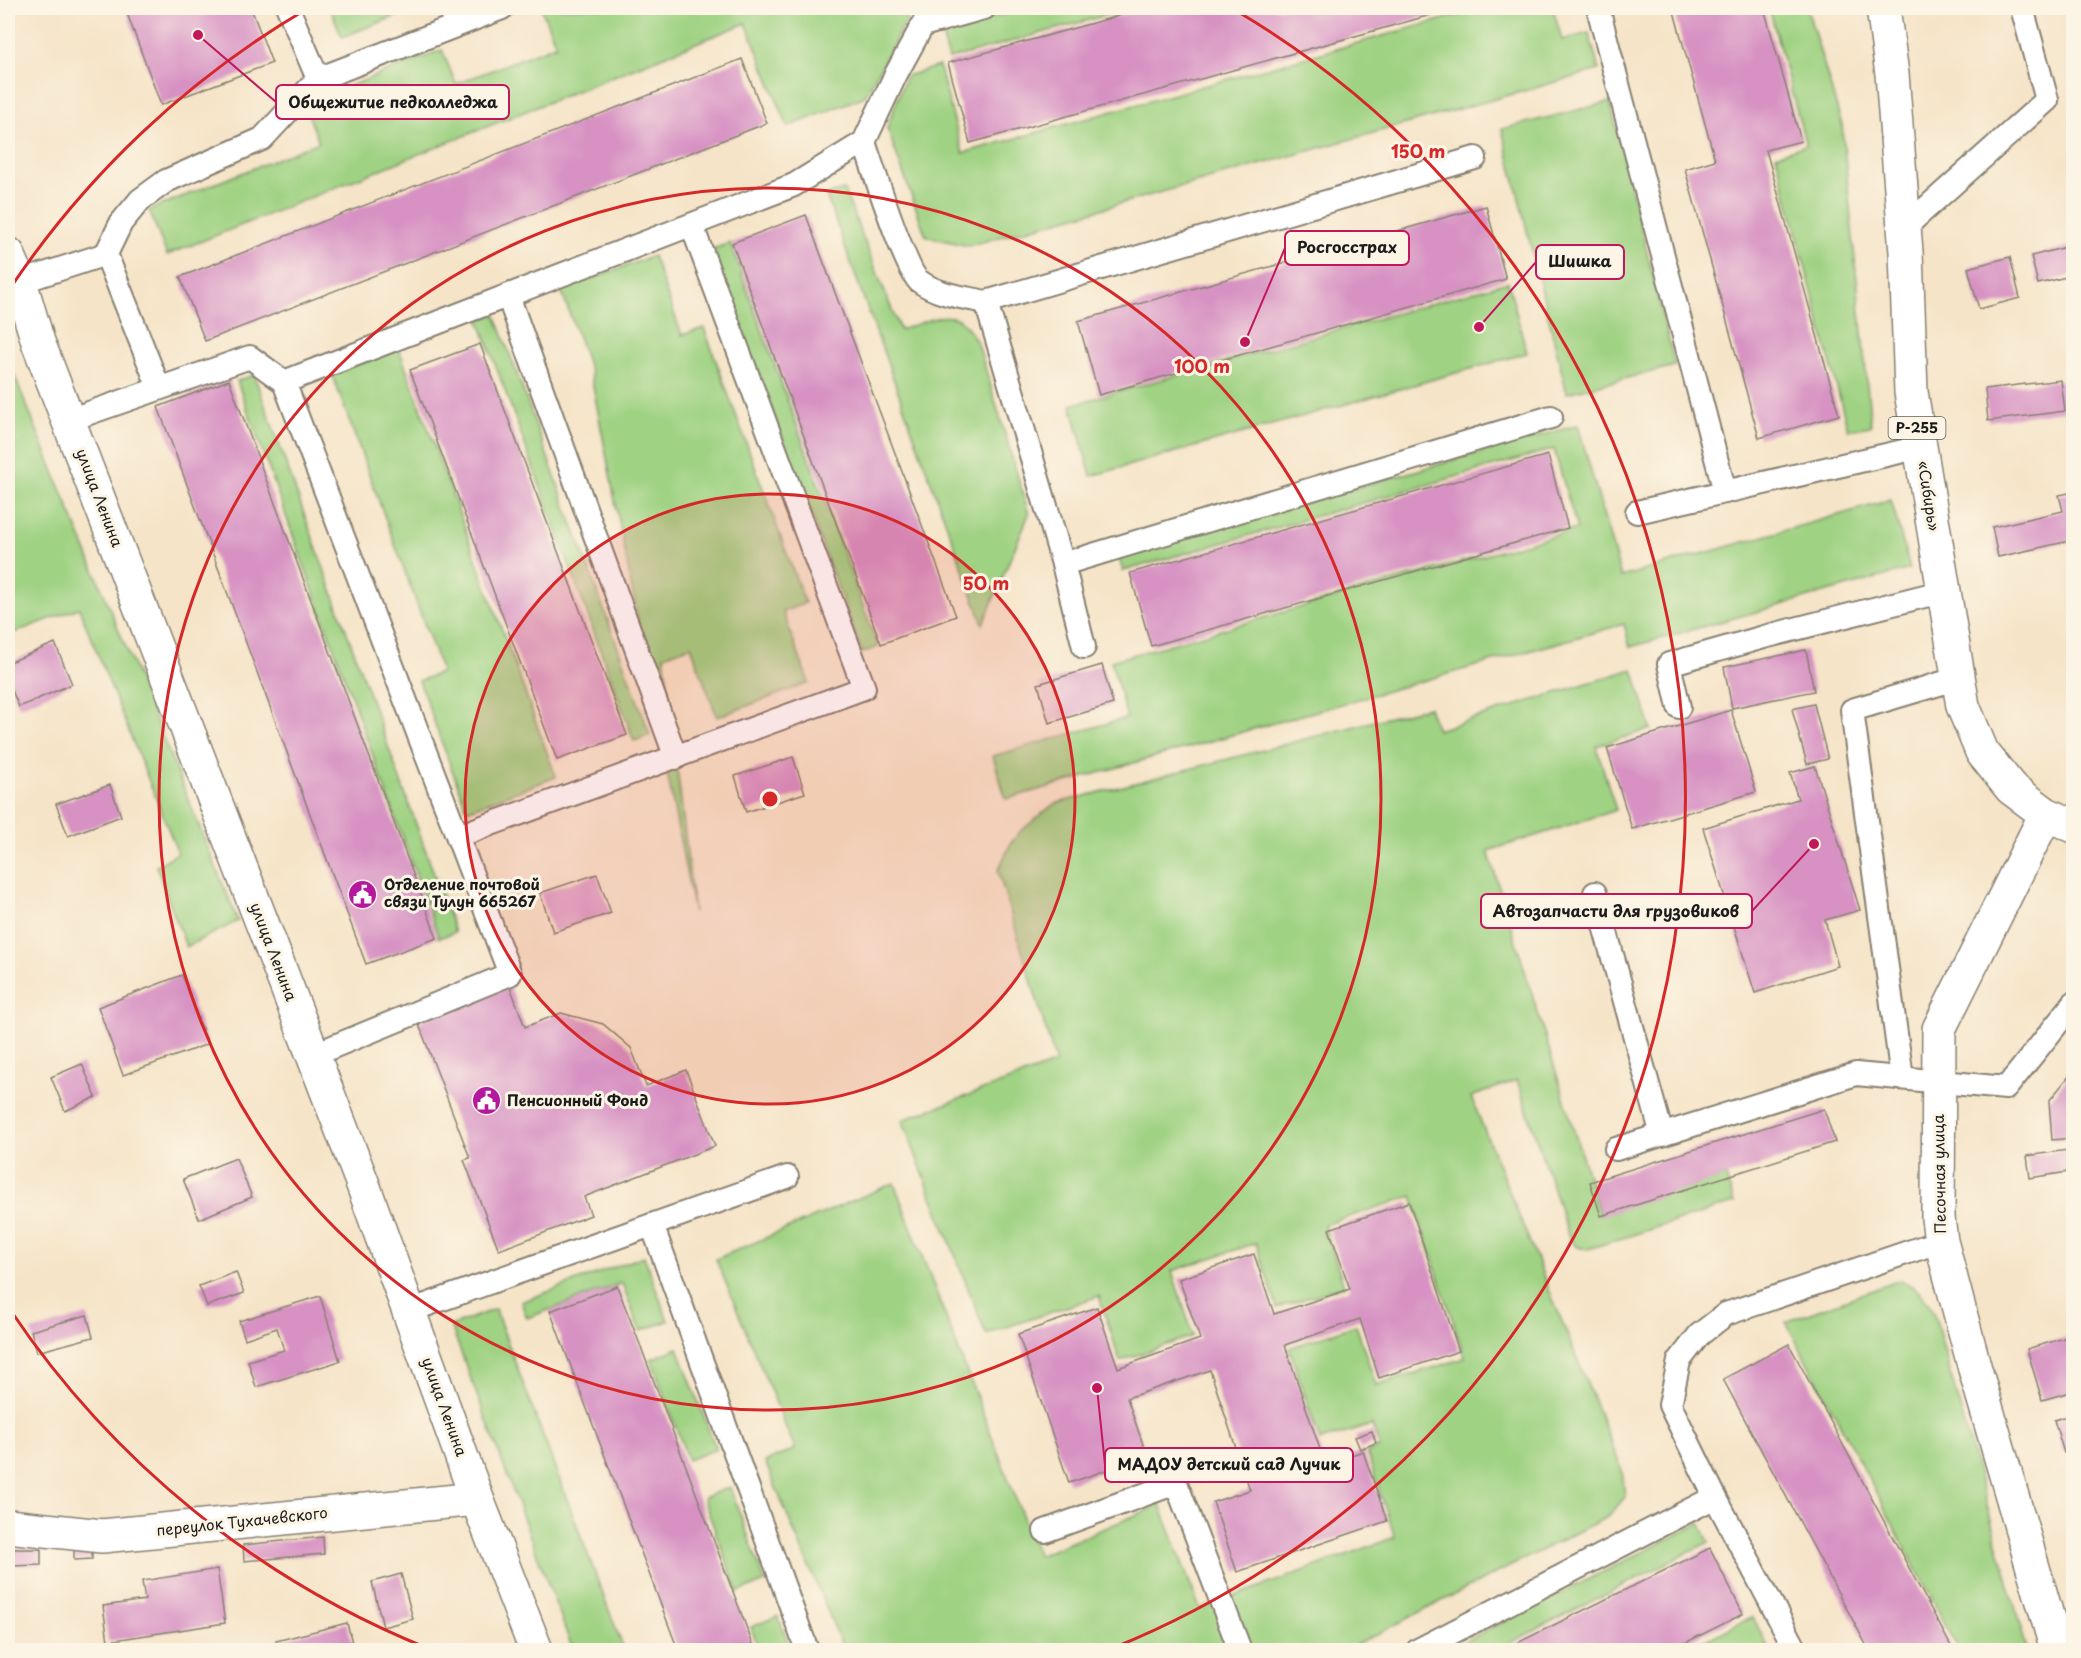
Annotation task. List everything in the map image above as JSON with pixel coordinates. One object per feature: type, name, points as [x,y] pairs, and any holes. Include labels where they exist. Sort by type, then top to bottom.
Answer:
[{"type":"main road","name":"«Сибирь»","points":[[1883,8],[1892,74],[1904,228],[1911,393],[1963,706],[1982,752],[2011,788],[2060,820]]},
{"type":"main road","name":"улица Ленина","points":[[14,268],[38,342],[313,1055],[477,1499],[536,1650]]},
{"type":"main road","name":"Песочная улица","points":[[2057,1650],[1975,1369],[1941,1241],[1938,1218],[1939,1029],[2060,820]]},
{"type":"main road","name":"переулок Тухачевского","points":[[8,1526],[102,1536],[477,1499]]},
{"type":"lane","points":[[288,8],[318,79]]},
{"type":"lane","points":[[159,388],[106,254],[121,224],[140,200],[166,181],[262,139],[318,79],[502,8]]},
{"type":"lane","points":[[284,382],[794,185],[864,142],[928,16],[984,8]]},
{"type":"lane","points":[[1598,8],[1725,492]]},
{"type":"lane","points":[[1904,228],[2047,99],[2022,8]]},
{"type":"lane","points":[[864,142],[907,260],[917,279],[935,291],[986,302],[1475,158]]},
{"type":"lane","points":[[459,836],[864,687],[692,225]]},
{"type":"lane","points":[[14,268],[106,254]]},
{"type":"lane","points":[[508,296],[676,758]]},
{"type":"lane","points":[[986,302],[1063,564],[1084,647]]},
{"type":"lane","points":[[69,420],[250,357],[284,382],[459,836],[510,974],[313,1055]]},
{"type":"lane","points":[[1063,564],[1551,417]]},
{"type":"lane","points":[[1637,512],[1921,447]]},
{"type":"lane","points":[[1679,706],[1669,664],[1944,591]]},
{"type":"lane","points":[[1902,1078],[1852,710],[1959,678]]},
{"type":"lane","points":[[1595,893],[1662,1135]]},
{"type":"lane","points":[[1616,1149],[1856,1074],[2006,1088],[2073,1003]]},
{"type":"lane","points":[[409,1311],[787,1177]]},
{"type":"lane","points":[[652,1225],[807,1650]]},
{"type":"lane","points":[[1796,1650],[1715,1497],[1670,1405],[1678,1361],[1699,1335],[1726,1314],[1941,1241]]},
{"type":"lane","points":[[1045,1531],[1176,1483],[1240,1650]]},
{"type":"lane","points":[[1418,1650],[1715,1497]]},
{"type":"green space","points":[[330,8],[417,8],[342,37]]},
{"type":"green space","points":[[541,8],[913,8],[865,96],[788,127],[746,23],[167,255],[149,210],[319,142],[304,104],[442,50],[456,84],[556,45]]},
{"type":"green space","points":[[1026,8],[1132,8],[949,59],[941,31]]},
{"type":"green space","points":[[1483,8],[1553,8],[1562,40],[1589,33],[1599,70],[968,246],[926,236],[887,128],[906,76],[939,66],[963,153]]},
{"type":"green space","points":[[1769,8],[1807,8],[1842,125],[1871,426],[1848,430],[1776,155],[1806,145]]},
{"type":"green space","points":[[1610,102],[1675,366],[1567,393],[1502,129]]},
{"type":"green space","points":[[844,190],[900,330],[935,318],[956,318],[969,329],[978,344],[1029,514],[983,624],[826,195]]},
{"type":"green space","points":[[730,243],[878,647],[862,653],[713,249]]},
{"type":"green space","points":[[653,256],[682,335],[704,328],[805,603],[783,612],[809,683],[717,717],[691,646],[664,656],[694,913],[590,370],[561,290]]},
{"type":"green space","points":[[1508,282],[1527,353],[1091,476],[1071,405]]},
{"type":"green space","points":[[495,314],[650,735],[634,741],[479,320]]},
{"type":"green space","points":[[399,349],[556,777],[467,810],[419,681],[442,672],[332,374]]},
{"type":"green space","points":[[8,360],[238,921],[186,947],[156,866],[178,853],[79,608],[8,635]]},
{"type":"green space","points":[[254,375],[455,932],[439,938],[237,381]]},
{"type":"green space","points":[[1578,425],[1621,577],[1891,500],[1910,569],[1630,647],[1624,624],[1006,799],[993,756],[1127,718],[1111,661],[1577,529],[1554,449],[1123,571],[1118,555]]},
{"type":"green space","points":[[1633,669],[1651,729],[1596,746],[1616,810],[1488,851],[1600,1215],[1726,1176],[1734,1203],[1588,1249],[1577,1247],[1570,1240],[1517,1080],[1471,1097],[1622,1470],[1625,1497],[1609,1516],[1346,1650],[844,1650],[765,1462],[795,1449],[716,1259],[894,1183],[1038,1556],[1160,1505],[1200,1609],[1395,1537],[1367,1453],[1380,1447],[1372,1425],[1320,1441],[1289,1348],[1356,1325],[1376,1385],[1465,1358],[1412,1196],[1324,1225],[1344,1286],[1277,1308],[1256,1243],[1172,1271],[1193,1336],[1120,1361],[1099,1296],[986,1334],[902,1120],[1056,1063],[998,871],[1011,843],[1021,831],[1054,804],[1429,707],[1437,730]]},
{"type":"green space","points":[[644,1256],[668,1321],[640,1331],[622,1283],[527,1318],[521,1302]]},
{"type":"green space","points":[[1900,1280],[1922,1295],[1935,1318],[2027,1650],[1959,1650],[1786,1322]]},
{"type":"green space","points":[[495,1309],[624,1650],[573,1650],[451,1326]]},
{"type":"green space","points":[[678,1348],[716,1449],[688,1460],[651,1359]]},
{"type":"green space","points":[[730,1487],[765,1582],[738,1592],[703,1498]]},
{"type":"green space","points":[[1700,1523],[1709,1542],[1496,1650],[1448,1650]]},
{"type":"green space","points":[[778,1616],[791,1650],[759,1650],[751,1627]]},
{"type":"green space","points":[[1753,1617],[1769,1650],[1685,1650]]},
{"type":"building","points":[[125,8],[251,8],[272,63],[161,105]]},
{"type":"building","points":[[1147,8],[1456,8],[970,143],[948,63]]},
{"type":"building","points":[[1673,8],[1764,8],[1801,141],[1766,150],[1839,415],[1759,438],[1685,169],[1715,160]]},
{"type":"building","points":[[742,59],[767,123],[205,341],[180,277]]},
{"type":"building","points":[[1486,206],[1506,279],[1099,395],[1078,321]]},
{"type":"building","points":[[806,215],[956,616],[881,644],[732,243]]},
{"type":"building","points":[[2074,245],[2074,275],[2038,284],[2031,256]]},
{"type":"building","points":[[2010,257],[2020,298],[1979,309],[1968,268]]},
{"type":"building","points":[[480,344],[627,735],[557,760],[410,370]]},
{"type":"building","points":[[229,380],[437,938],[366,964],[158,407]]},
{"type":"building","points":[[2061,380],[2065,411],[1988,421],[1985,389]]},
{"type":"building","points":[[1548,455],[1568,528],[1151,646],[1130,573]]},
{"type":"building","points":[[2074,492],[2074,540],[1998,557],[1992,527],[2063,511],[2059,495]]},
{"type":"building","points":[[55,643],[72,684],[19,707],[8,681],[8,663]]},
{"type":"building","points":[[1806,650],[1814,691],[1732,708],[1724,667]]},
{"type":"building","points":[[1102,665],[1113,704],[1049,723],[1038,684]]},
{"type":"building","points":[[1814,704],[1828,759],[1807,764],[1792,709]]},
{"type":"building","points":[[1731,710],[1756,792],[1632,829],[1607,748]]},
{"type":"building","points":[[793,757],[805,793],[746,812],[735,776]]},
{"type":"building","points":[[1815,766],[1860,910],[1825,920],[1838,966],[1755,993],[1703,828],[1798,799],[1790,773]]},
{"type":"building","points":[[110,785],[121,816],[68,836],[56,804]]},
{"type":"building","points":[[597,874],[611,913],[553,932],[540,893]]},
{"type":"building","points":[[182,975],[208,1044],[123,1075],[98,1007]]},
{"type":"building","points":[[510,986],[525,1027],[561,1013],[603,1024],[631,1048],[646,1086],[686,1070],[715,1146],[584,1197],[591,1215],[499,1250],[464,1160],[470,1158],[418,1022]]},
{"type":"building","points":[[82,1064],[96,1097],[65,1111],[51,1077]]},
{"type":"building","points":[[2074,1070],[2074,1138],[2052,1140],[2049,1101]]},
{"type":"building","points":[[1824,1109],[1835,1142],[1601,1216],[1590,1182]]},
{"type":"building","points":[[2074,1149],[2074,1171],[2030,1178],[2027,1156]]},
{"type":"building","points":[[236,1158],[252,1197],[199,1219],[183,1179]]},
{"type":"building","points":[[1409,1202],[1459,1351],[1379,1378],[1360,1319],[1285,1345],[1325,1464],[1363,1451],[1387,1521],[1237,1572],[1213,1502],[1250,1490],[1210,1370],[1127,1398],[1147,1456],[1069,1483],[1018,1334],[1097,1307],[1118,1368],[1200,1339],[1179,1279],[1254,1254],[1274,1314],[1350,1289],[1329,1229]]},
{"type":"building","points":[[236,1272],[244,1293],[207,1306],[199,1286]]},
{"type":"building","points":[[617,1286],[755,1650],[678,1650],[550,1311]]},
{"type":"building","points":[[320,1296],[340,1361],[256,1387],[248,1361],[284,1350],[277,1328],[245,1339],[239,1321]]},
{"type":"building","points":[[87,1315],[93,1337],[37,1352],[31,1331]]},
{"type":"building","points":[[2074,1335],[2074,1391],[2042,1400],[2027,1349]]},
{"type":"building","points":[[1789,1344],[1953,1650],[1869,1650],[1723,1379]]},
{"type":"building","points":[[2074,1414],[2074,1450],[2064,1453],[2054,1420]]},
{"type":"building","points":[[1372,1431],[1376,1443],[1360,1449],[1355,1437]]},
{"type":"building","points":[[323,1537],[324,1554],[244,1561],[243,1545]]},
{"type":"building","points":[[92,1546],[92,1559],[74,1560],[74,1547]]},
{"type":"building","points":[[1710,1548],[1743,1614],[1671,1650],[1503,1650]]},
{"type":"building","points":[[9,1549],[41,1549],[41,1565],[9,1566]]},
{"type":"building","points":[[217,1569],[225,1623],[108,1641],[103,1606],[145,1600],[142,1581]]},
{"type":"building","points":[[401,1574],[413,1619],[383,1627],[372,1582]]},
{"type":"building","points":[[347,1623],[354,1650],[279,1650],[276,1641]]},
{"type":"place","name":"Общежитие педколледжа","points":[[198,35]]},
{"type":"place","name":"Шишка","points":[[1479,327]]},
{"type":"place","name":"Росгосстрах","points":[[1245,342]]},
{"type":"place","name":"Автозапчасти для грузовиков","points":[[1814,844]]},
{"type":"place","name":"Отделение почтовой связи Тулун 665267","points":[[363,894]]},
{"type":"place","name":"Пенсионный Фонд","points":[[486,1101]]},
{"type":"place","name":"МАДОУ детский сад Лучик","points":[[1097,1388]]}]
